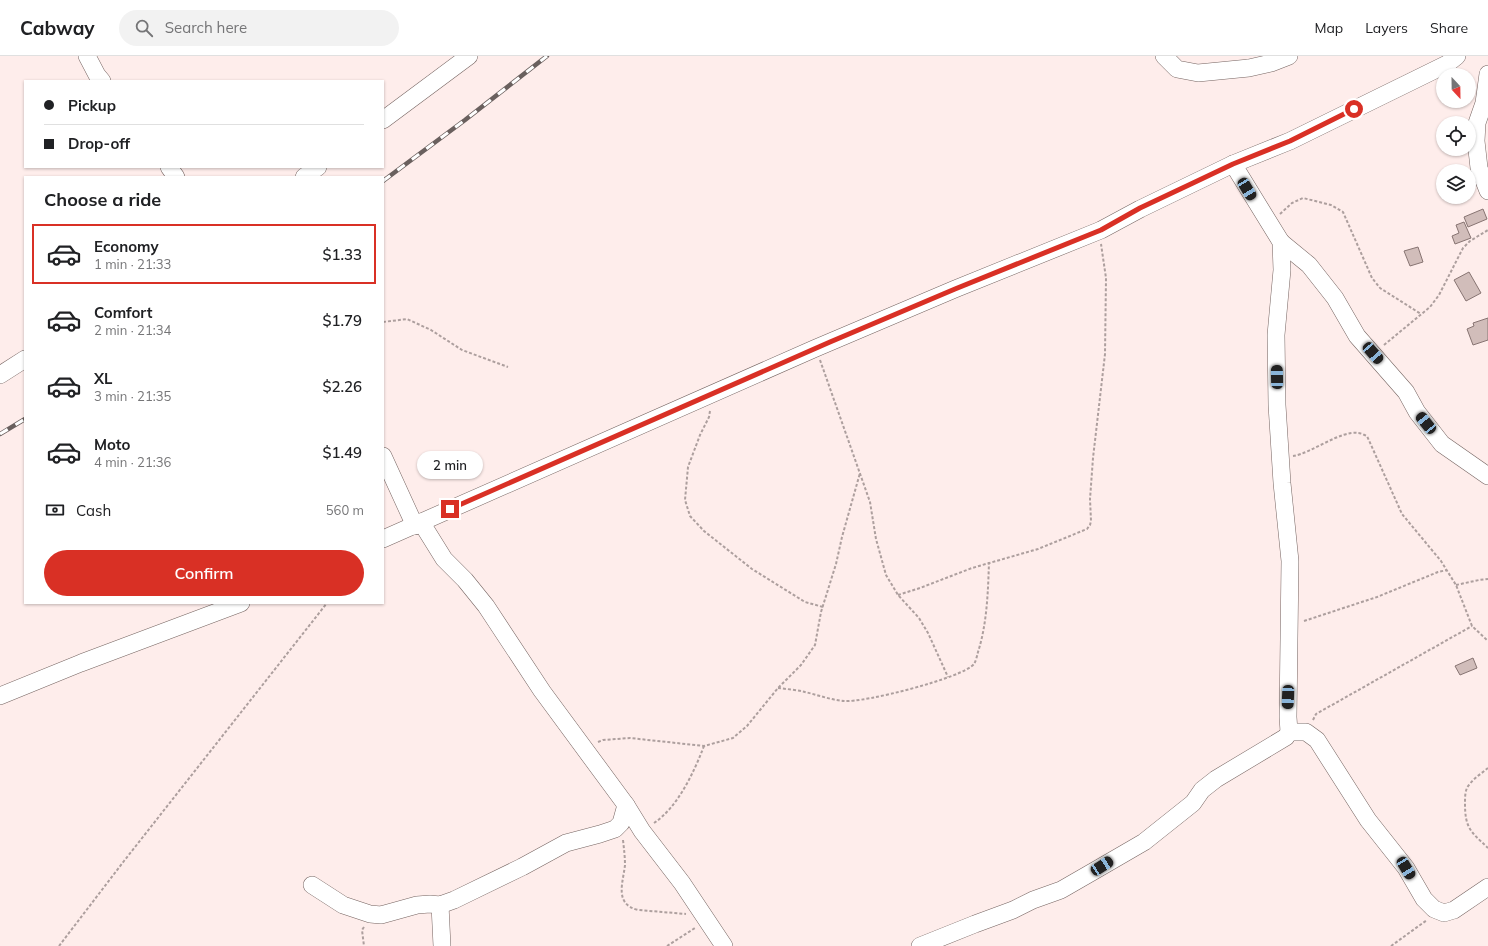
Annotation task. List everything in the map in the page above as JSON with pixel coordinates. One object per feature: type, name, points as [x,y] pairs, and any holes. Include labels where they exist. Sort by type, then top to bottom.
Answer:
[{"type":"street","points":[[87,56],[101,80]]},
{"type":"street","points":[[384,119],[468,56]]},
{"type":"street","points":[[1164,56],[1177,69],[1198,73],[1249,68],[1271,63],[1289,56]]},
{"type":"street","points":[[384,539],[816,348],[955,289],[1099,231],[1140,208],[1233,164],[1290,141],[1447,64],[1457,56]]},
{"type":"street","points":[[1488,74],[1486,104],[1477,123],[1476,141],[1479,168],[1488,191]]},
{"type":"street","points":[[1233,164],[1269,225],[1282,242],[1309,265],[1335,298],[1357,336],[1406,392],[1418,412],[1442,444],[1488,476]]},
{"type":"street","points":[[305,176],[317,168]]},
{"type":"street","points":[[920,946],[1013,910],[1032,900],[1061,890],[1127,852],[1144,842],[1174,819],[1193,803],[1202,790],[1216,779],[1286,737],[1289,732],[1290,561],[1280,459],[1277,405],[1276,335],[1282,270],[1282,242]]},
{"type":"street","points":[[0,375],[24,360]]},
{"type":"street","points":[[384,458],[418,524],[444,559],[465,580],[486,606],[542,691],[626,805],[642,831],[682,883],[705,921],[724,946]]},
{"type":"street","points":[[0,696],[81,663],[238,604]]},
{"type":"street","points":[[1289,732],[1306,732],[1317,740],[1368,820],[1406,868],[1424,900],[1434,908],[1444,913],[1454,910],[1488,887]]},
{"type":"street","points":[[312,885],[344,906],[372,915],[381,915],[417,905],[440,905],[454,900],[522,867],[566,843],[615,829],[621,823],[626,805]]},
{"type":"street","points":[[440,905],[442,946]]},
{"type":"path","points":[[1269,225],[1292,203],[1303,198],[1331,204],[1343,212],[1372,278],[1380,288],[1421,314]]},
{"type":"path","points":[[1373,353],[1396,336],[1430,307],[1439,295],[1464,248],[1470,241],[1488,230]]},
{"type":"path","points":[[898,595],[989,562],[1038,549],[1087,529],[1090,525],[1093,458],[1105,354],[1106,278],[1099,231]]},
{"type":"path","points":[[384,322],[407,319],[431,330],[462,350],[508,367]]},
{"type":"path","points":[[816,348],[870,502],[876,539],[886,575],[898,595],[919,618],[928,633],[948,677]]},
{"type":"path","points":[[713,393],[709,417],[700,435],[688,467],[685,500],[690,516],[704,531],[752,569],[805,602],[823,608]]},
{"type":"path","points":[[1280,459],[1302,455],[1346,434],[1357,432],[1367,436],[1402,514],[1441,561],[1456,585],[1472,626],[1488,641]]},
{"type":"path","points":[[584,748],[603,740],[630,738],[704,746],[733,738],[748,726],[778,688],[802,665],[816,645],[823,608],[860,473]]},
{"type":"path","points":[[778,688],[806,692],[828,699],[857,701],[907,690],[963,672],[974,664],[980,645],[989,562]]},
{"type":"path","points":[[1290,626],[1377,597],[1438,572],[1447,570]]},
{"type":"path","points":[[1456,585],[1488,579]]},
{"type":"path","points":[[58,946],[326,604]]},
{"type":"path","points":[[1306,732],[1316,714],[1472,626]]},
{"type":"path","points":[[642,831],[657,821],[671,807],[689,780],[704,746]]},
{"type":"path","points":[[1488,768],[1468,786],[1465,797],[1465,818],[1469,827],[1474,835],[1488,848]]},
{"type":"path","points":[[621,823],[625,856],[621,890],[624,902],[632,909],[692,915],[705,921]]},
{"type":"path","points":[[1391,946],[1440,912]]},
{"type":"path","points":[[364,946],[362,930],[372,915]]},
{"type":"path","points":[[667,946],[705,921]]},
{"type":"building","points":[[1483,209],[1487,219],[1468,227],[1464,217]]},
{"type":"building","points":[[1464,222],[1471,238],[1455,244],[1452,236],[1459,233],[1456,225]]},
{"type":"building","points":[[1418,247],[1423,262],[1410,266],[1404,251]]},
{"type":"building","points":[[1469,272],[1481,293],[1466,301],[1454,280]]},
{"type":"building","points":[[1488,318],[1488,340],[1473,345],[1467,329],[1474,326],[1473,323]]},
{"type":"building","points":[[1473,658],[1477,668],[1460,675],[1455,666]]},
{"type":"railway","points":[[384,180],[547,56]]},
{"type":"railway","points":[[0,434],[24,420]]},
{"type":"route","points":[[450,509],[830,342],[955,289],[1101,230],[1140,208],[1233,164],[1290,141],[1317,126],[1354,109]]}]
